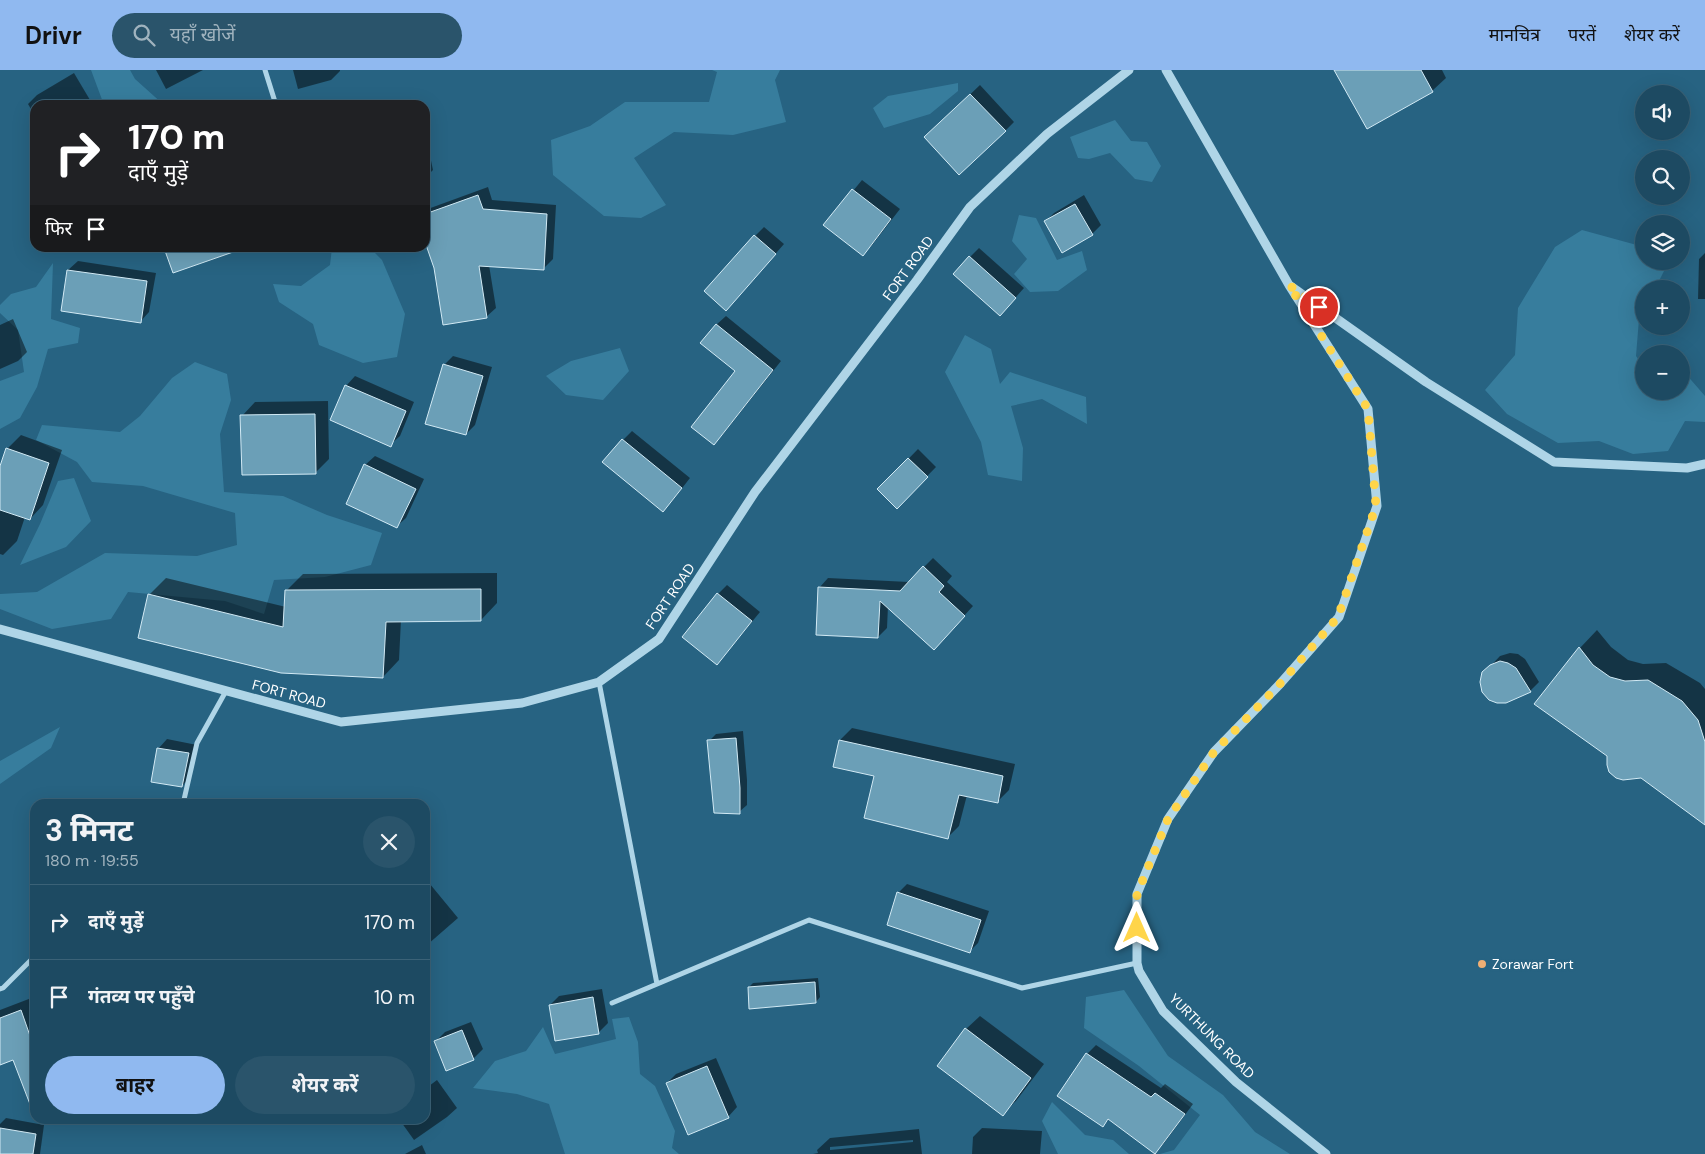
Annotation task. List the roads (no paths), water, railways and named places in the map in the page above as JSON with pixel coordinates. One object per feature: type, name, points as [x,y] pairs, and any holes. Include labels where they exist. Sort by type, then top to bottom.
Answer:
[{"type":"street","points":[[265,70],[274,100]]},
{"type":"street","name":"FORT ROAD","points":[[0,629],[341,722],[522,703],[599,682],[659,639],[755,492],[917,280],[970,207],[1047,134],[1130,70]]},
{"type":"street","name":"YURTHUNG ROAD","points":[[1166,70],[1289,285],[1368,409],[1376,506],[1338,617],[1279,685],[1214,752],[1168,819],[1137,894],[1137,963],[1139,972],[1163,1011],[1236,1082],[1326,1154]]},
{"type":"street","points":[[1289,285],[1426,382],[1554,462],[1687,468],[1705,464]]},
{"type":"street","points":[[599,682],[657,984]]},
{"type":"street","points":[[184,799],[197,743],[226,691]]},
{"type":"street","points":[[612,1003],[809,920],[1022,988],[1137,963]]},
{"type":"street","points":[[0,989],[30,961]]},
{"type":"place","name":"Zorawar Fort","points":[[1482,964]]}]
